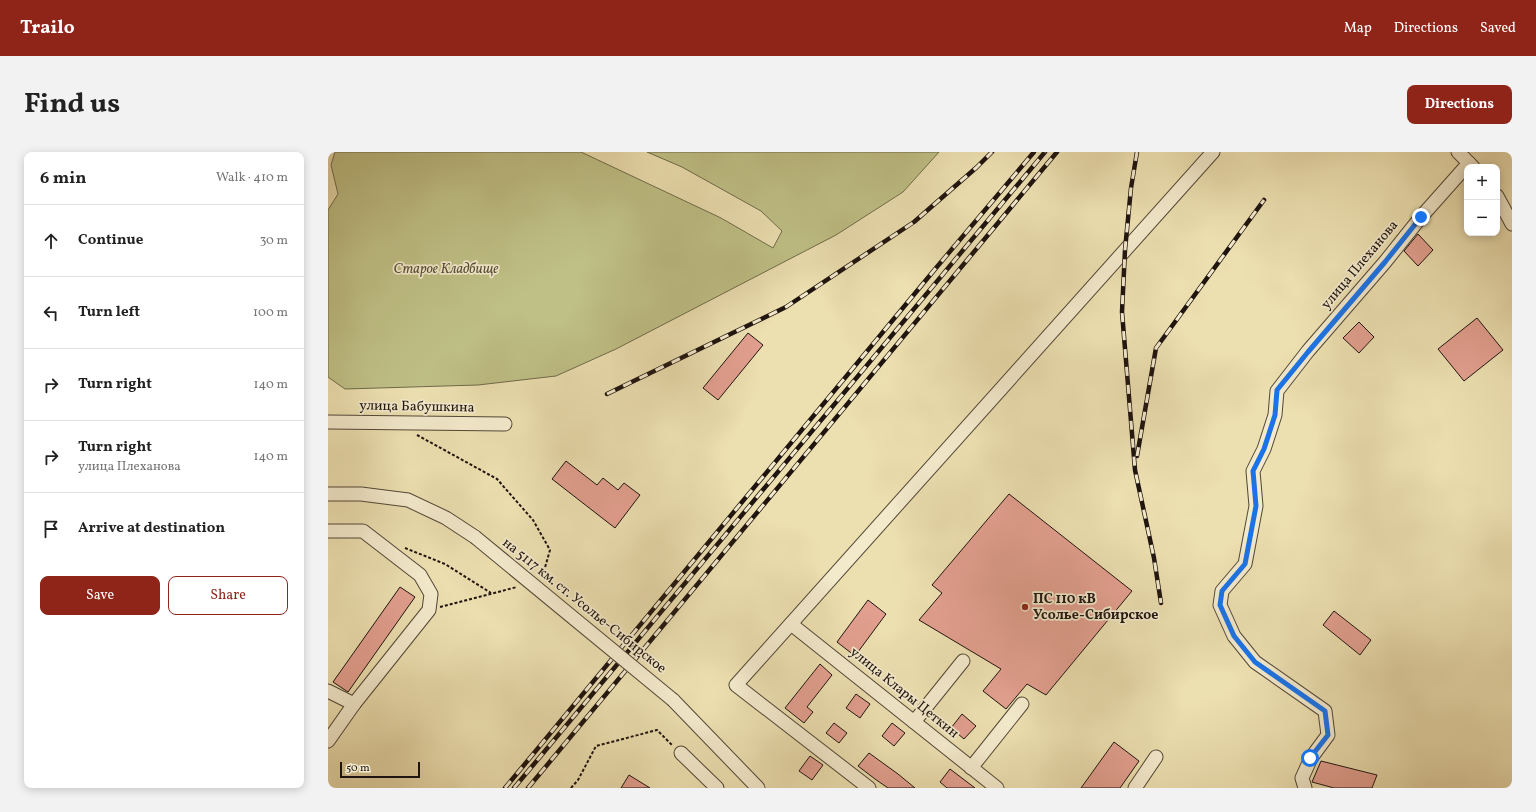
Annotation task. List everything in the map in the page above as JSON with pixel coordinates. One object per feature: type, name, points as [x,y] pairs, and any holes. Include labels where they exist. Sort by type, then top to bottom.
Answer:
[{"type":"street","points":[[869,788],[736,685],[1213,152]]},
{"type":"street","points":[[1458,152],[1470,164]]},
{"type":"street","name":"улица Плеханова","points":[[1305,788],[1302,778],[1310,758],[1328,735],[1325,711],[1255,662],[1234,636],[1220,605],[1222,591],[1245,564],[1256,506],[1253,471],[1264,449],[1275,415],[1277,390],[1421,217],[1464,172]]},
{"type":"street","points":[[1499,200],[1512,224]]},
{"type":"street","name":"улица Бабушкина","points":[[328,422],[505,424]]},
{"type":"street","name":"на 5117 км. ст. Усолье-Сибирское","points":[[328,494],[361,494],[408,500],[446,518],[475,537],[673,700],[758,788]]},
{"type":"street","points":[[328,531],[363,530],[420,575],[431,594],[429,610],[354,704],[328,741]]},
{"type":"street","name":"улица Клары Цеткин","points":[[791,624],[997,788]]},
{"type":"street","points":[[914,722],[963,661]]},
{"type":"street","points":[[328,691],[354,704]]},
{"type":"street","points":[[971,768],[1022,704]]},
{"type":"street","points":[[681,753],[717,788]]},
{"type":"street","points":[[1135,788],[1156,757]]},
{"type":"path","points":[[415,434],[458,456],[497,479],[533,520],[550,550],[544,571],[539,576]]},
{"type":"path","points":[[404,547],[445,564],[491,593]]},
{"type":"path","points":[[429,610],[522,586]]},
{"type":"path","points":[[571,788],[578,780],[596,746],[657,730],[681,753]]},
{"type":"green space","name":"Старое Кладбище","points":[[335,152],[581,152],[721,218],[773,248],[782,231],[761,211],[682,167],[647,152],[939,152],[903,192],[836,235],[616,349],[556,376],[478,385],[345,389],[328,377],[328,210],[338,194],[331,165]]},
{"type":"building","points":[[1418,234],[1433,250],[1418,266],[1404,251]]},
{"type":"building","points":[[1477,318],[1503,350],[1464,381],[1438,349]]},
{"type":"building","points":[[1359,322],[1374,337],[1359,353],[1343,338]]},
{"type":"building","points":[[748,333],[763,345],[718,400],[703,388]]},
{"type":"building","points":[[566,461],[597,485],[603,478],[618,490],[624,483],[640,495],[615,528],[552,479]]},
{"type":"building","name":"ПС 110 кВ Усолье-Сибирское","points":[[1009,494],[1132,591],[1046,695],[1027,684],[1006,709],[983,691],[1001,669],[919,620],[942,593],[932,585]]},
{"type":"building","points":[[400,587],[415,597],[348,692],[333,682]]},
{"type":"building","points":[[868,600],[886,614],[855,656],[837,642]]},
{"type":"building","points":[[1334,611],[1371,640],[1360,655],[1323,625]]},
{"type":"building","points":[[820,664],[832,675],[807,707],[813,712],[804,723],[785,708]]},
{"type":"building","points":[[856,694],[870,704],[860,718],[846,708]]},
{"type":"building","points":[[962,714],[976,726],[964,739],[951,728]]},
{"type":"building","points":[[834,723],[847,733],[839,743],[826,733]]},
{"type":"building","points":[[892,723],[905,733],[894,746],[882,736]]},
{"type":"building","points":[[1114,742],[1139,761],[1120,788],[1081,788]]},
{"type":"building","points":[[869,753],[915,788],[888,788],[875,779],[858,766]]},
{"type":"building","points":[[810,756],[823,765],[812,780],[799,771]]},
{"type":"building","points":[[1321,761],[1377,775],[1372,788],[1334,788],[1312,782]]},
{"type":"building","points":[[950,769],[975,788],[947,788],[940,782]]},
{"type":"building","points":[[629,775],[650,788],[621,788]]},
{"type":"railway","points":[[607,394],[786,307],[914,222],[992,152]]},
{"type":"railway","points":[[505,788],[1034,152]]},
{"type":"railway","points":[[514,788],[1045,152]]},
{"type":"railway","points":[[528,788],[1057,152]]},
{"type":"railway","points":[[1137,152],[1131,188],[1125,250],[1122,312],[1135,470],[1154,558],[1161,603]]},
{"type":"railway","points":[[1137,456],[1156,348],[1264,200]]},
{"type":"place","name":"ПС 110 кВ Усолье-Сибирское","points":[[1025,607]]},
{"type":"route","points":[[1310,758],[1328,735],[1325,711],[1255,662],[1234,636],[1220,605],[1222,591],[1245,564],[1256,506],[1253,471],[1264,449],[1275,415],[1277,390],[1421,217]]}]
